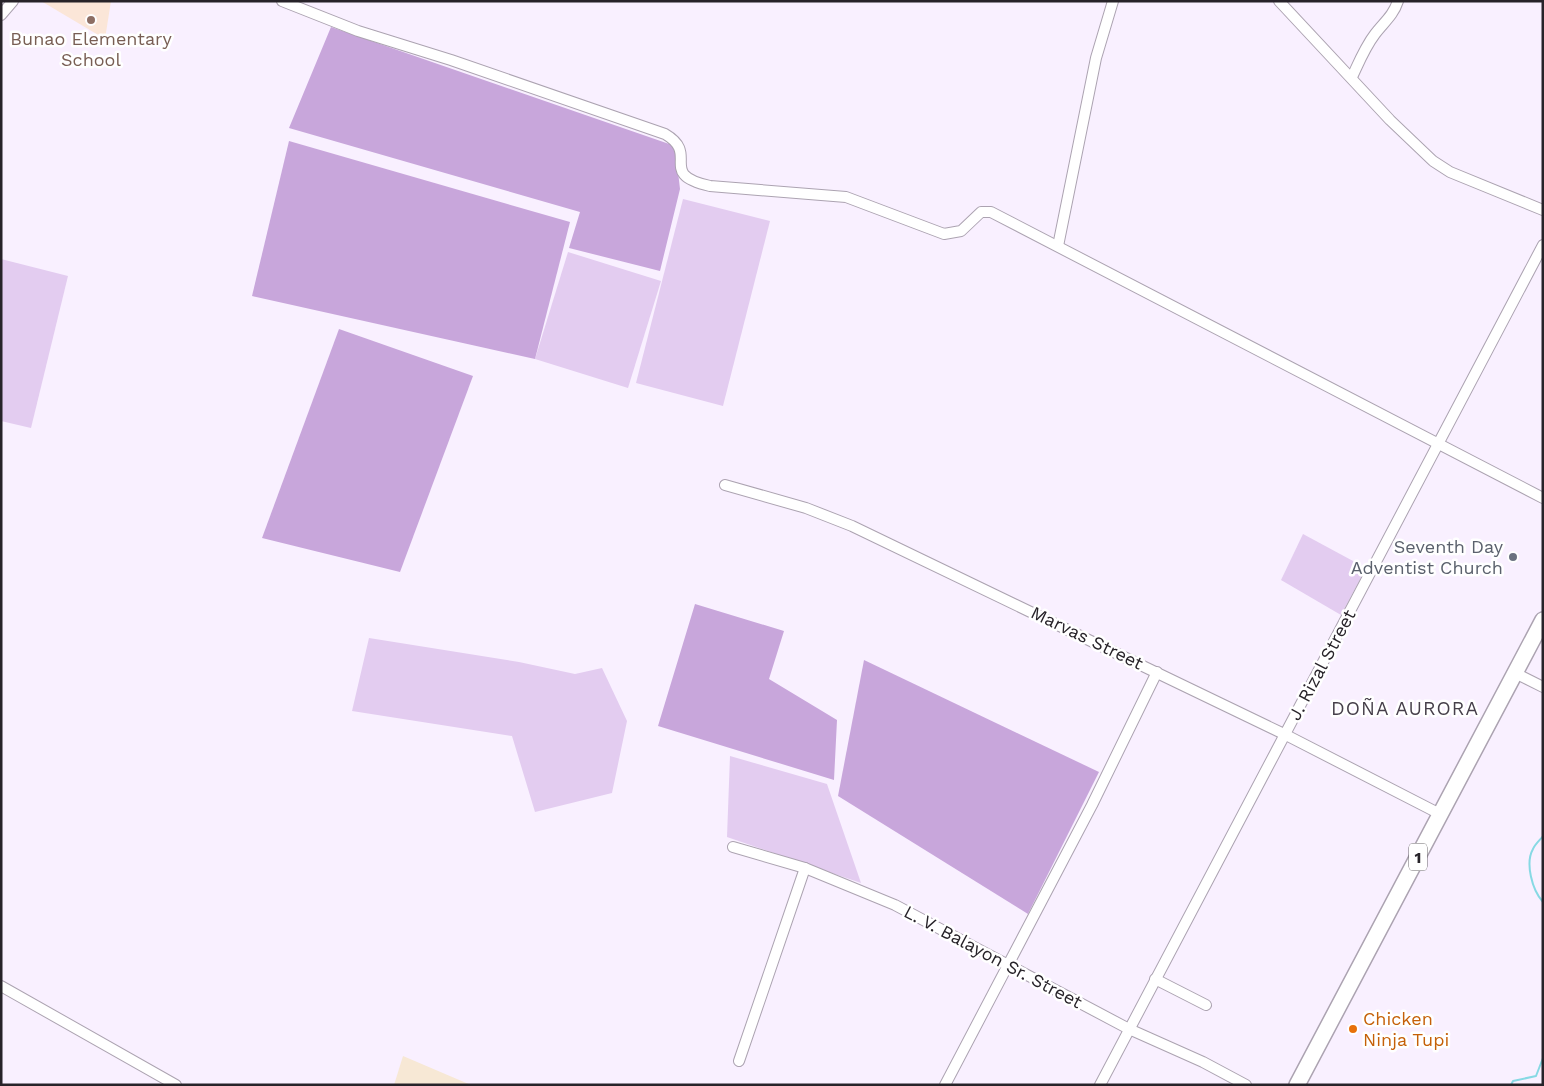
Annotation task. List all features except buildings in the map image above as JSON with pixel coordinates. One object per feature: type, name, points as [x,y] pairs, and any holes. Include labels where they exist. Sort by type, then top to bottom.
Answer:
[{"type":"highway","name":"1","points":[[1297,1085],[1543,620]]},
{"type":"street","points":[[1,14],[13,1]]},
{"type":"street","points":[[282,1],[358,31],[451,60],[665,134],[680,146],[682,172],[688,179],[694,182],[710,186],[846,197],[948,235],[961,231],[981,212],[991,212],[1543,498]]},
{"type":"street","points":[[1058,246],[1096,58],[1113,1]]},
{"type":"street","points":[[1279,1],[1352,77],[1390,120],[1433,161],[1450,172],[1543,210]]},
{"type":"street","points":[[1352,77],[1367,45],[1394,14],[1398,1]]},
{"type":"street","name":"J. Rizal Street","points":[[1100,1085],[1543,246]]},
{"type":"street","name":"Marvas Street","points":[[725,485],[830,515],[1286,735],[1440,814]]},
{"type":"street","points":[[945,1085],[1092,805],[1157,672]]},
{"type":"street","points":[[1515,673],[1543,687]]},
{"type":"street","name":"L. V. Balayon Sr. Street","points":[[733,847],[805,868],[895,904],[1129,1029],[1203,1062],[1246,1085]]},
{"type":"street","points":[[739,1061],[805,868]]},
{"type":"street","points":[[1155,979],[1206,1005]]},
{"type":"street","points":[[1,986],[176,1085]]},
{"type":"shaded area","name":"Bunao Elementary School","points":[[41,1],[111,1],[105,39]]},
{"type":"shaded area","points":[[331,27],[675,146],[680,189],[660,271],[569,248],[580,212],[289,128]]},
{"type":"shaded area","points":[[289,141],[570,222],[535,359],[252,296]]},
{"type":"shaded area","points":[[683,199],[770,221],[723,406],[636,383]]},
{"type":"shaded area","points":[[568,252],[661,281],[628,388],[535,359]]},
{"type":"shaded area","points":[[1,259],[68,276],[31,428],[1,421]]},
{"type":"shaded area","points":[[339,329],[473,376],[400,572],[262,538]]},
{"type":"shaded area","points":[[1303,534],[1366,568],[1341,615],[1281,580]]},
{"type":"shaded area","points":[[695,604],[784,631],[769,679],[837,720],[834,780],[658,726]]},
{"type":"shaded area","points":[[369,638],[519,662],[575,674],[602,668],[627,721],[612,793],[535,812],[512,736],[352,711]]},
{"type":"shaded area","points":[[864,660],[1099,772],[1028,914],[838,796]]},
{"type":"shaded area","points":[[730,756],[827,784],[861,883],[727,837]]},
{"type":"shaded area","points":[[403,1056],[471,1085],[394,1085]]},
{"type":"waterway","points":[[1543,836],[1534,847],[1530,861],[1533,884],[1543,902]]},
{"type":"waterway","points":[[1511,1085],[1513,1081],[1536,1076],[1543,1058]]},
{"type":"place","name":"Bunao Elementary School","points":[[91,20]]},
{"type":"place","name":"Seventh Day Adventist Church","points":[[1513,557]]},
{"type":"place","name":"Chicken Ninja Tupi","points":[[1353,1029]]},
{"type":"district","name":"DOÑA AURORA","points":[[1405,708]]}]
